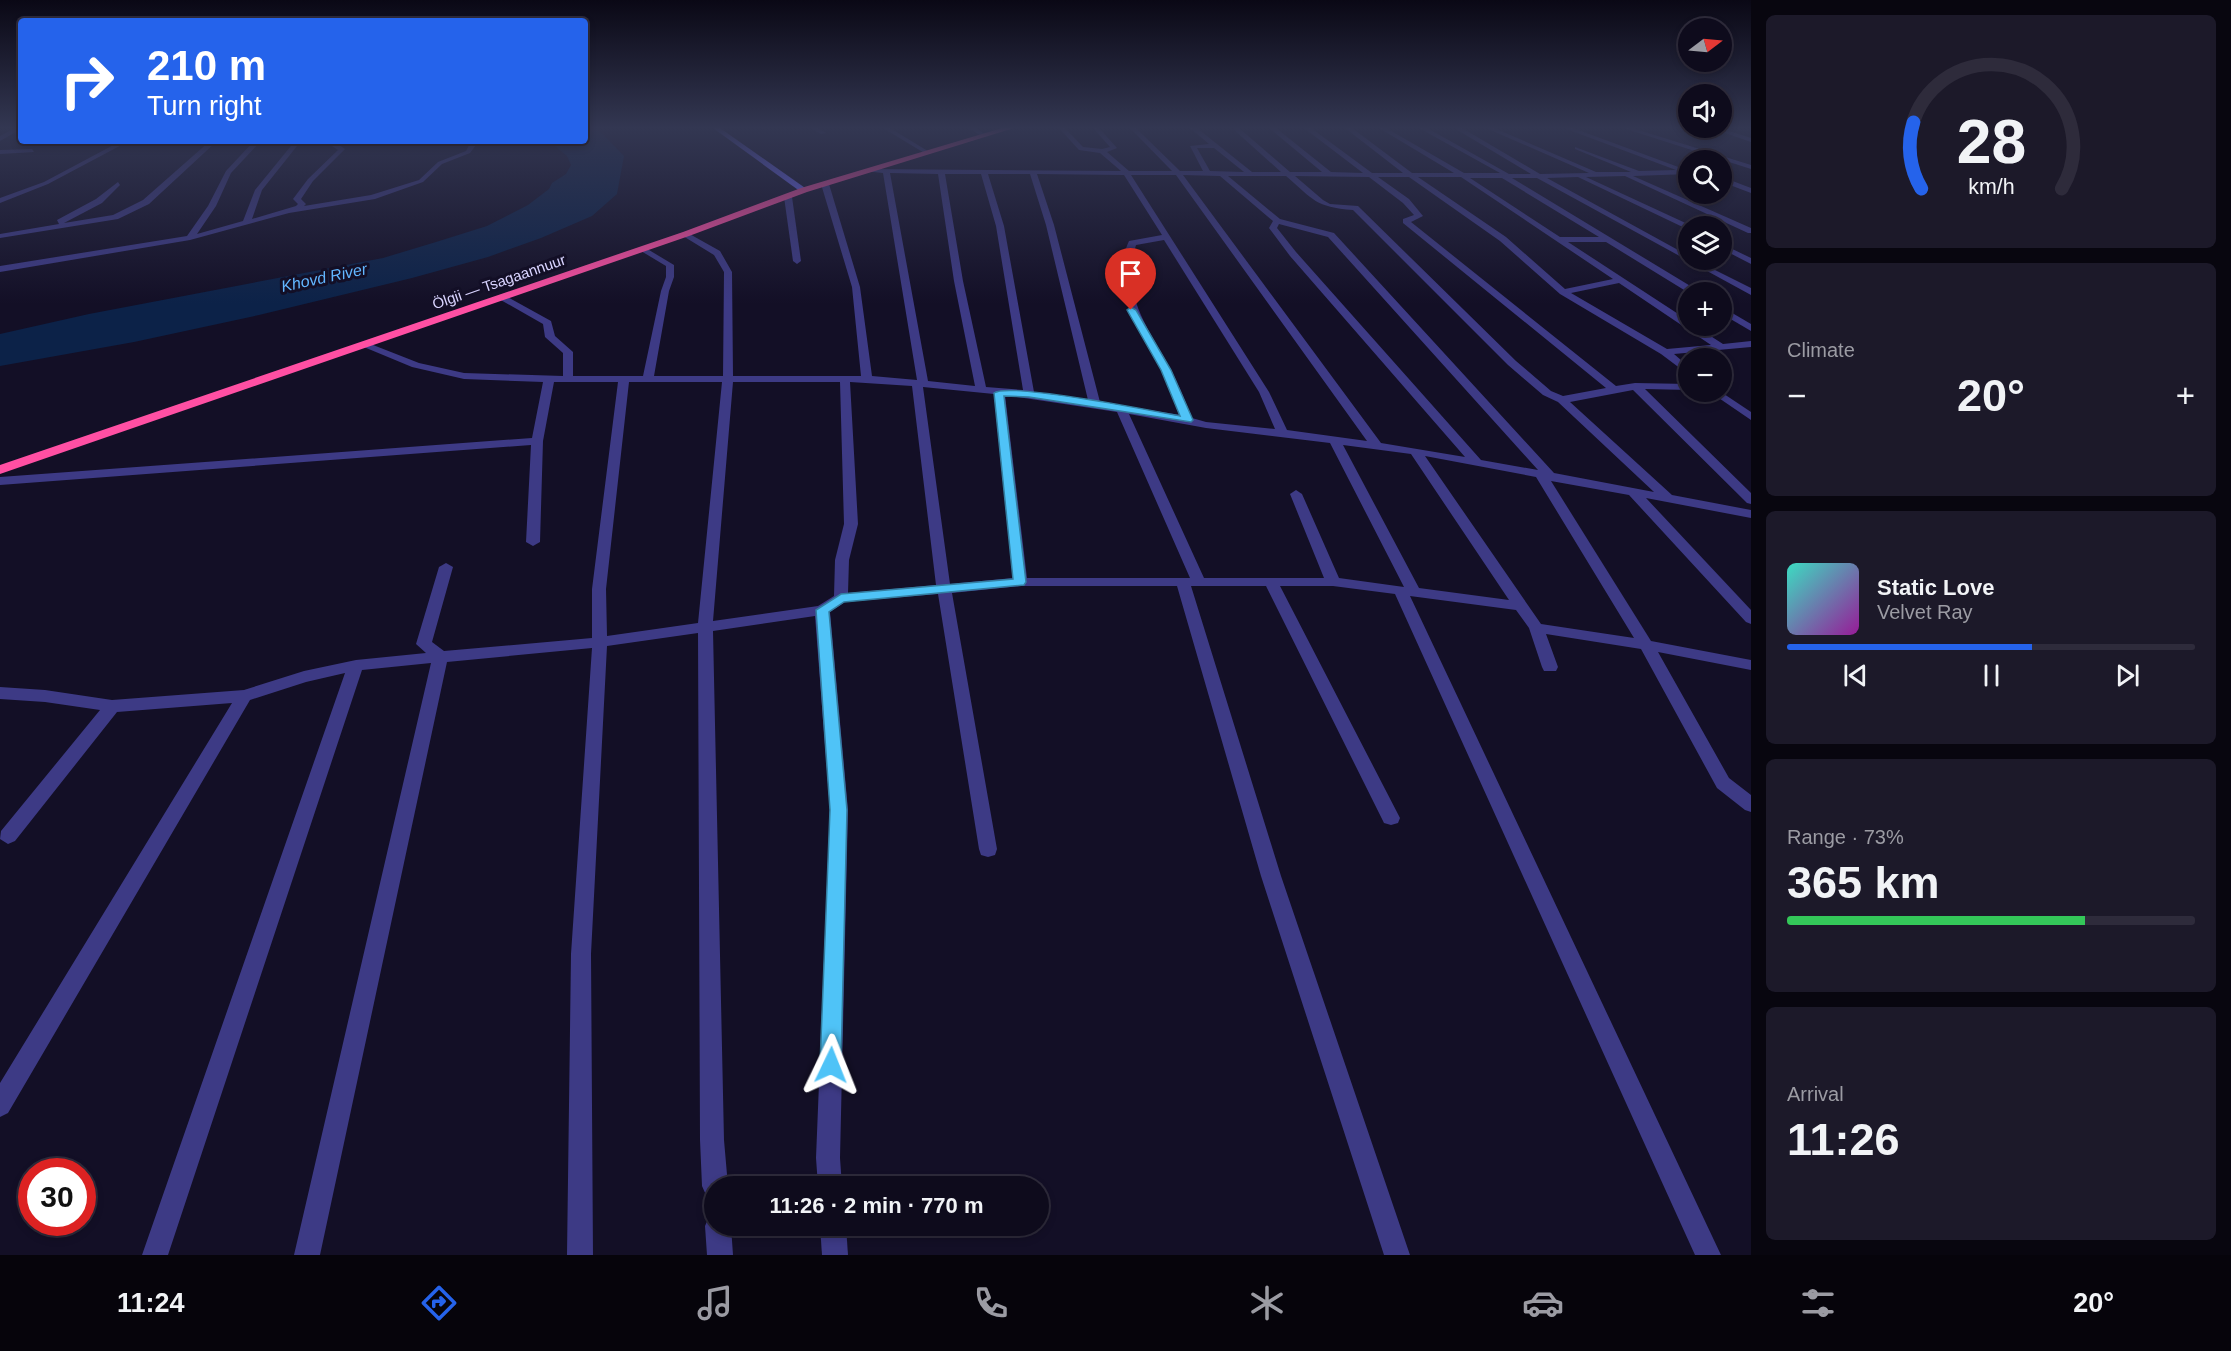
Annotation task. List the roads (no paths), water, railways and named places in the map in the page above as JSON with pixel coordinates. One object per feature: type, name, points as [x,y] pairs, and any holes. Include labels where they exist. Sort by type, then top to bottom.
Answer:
[{"type":"highway","name":"Ölgii — Tsagaannuur","points":[[0,470],[644,249],[816,187]]},
{"type":"street","points":[[0,201],[37,187]]},
{"type":"street","points":[[50,227],[99,201],[115,187]]},
{"type":"street","points":[[0,236],[115,217],[146,202],[163,187]]},
{"type":"street","points":[[190,238],[212,206],[221,187]]},
{"type":"street","points":[[246,224],[263,187]]},
{"type":"street","points":[[0,269],[190,238],[246,224],[299,208],[302,204],[297,199],[306,187]]},
{"type":"street","points":[[290,211],[372,197],[404,187]]},
{"type":"street","points":[[799,187],[804,190]]},
{"type":"street","points":[[826,187],[856,287],[867,379]]},
{"type":"street","points":[[888,187],[920,383],[944,589],[988,849]]},
{"type":"street","points":[[943,187],[952,253],[968,336],[982,391]]},
{"type":"street","points":[[989,187],[1000,226],[1029,394]]},
{"type":"street","points":[[1037,187],[1050,225],[1095,406]]},
{"type":"street","points":[[1135,187],[1165,237],[1219,317],[1264,392],[1283,433]]},
{"type":"street","points":[[1188,187],[1377,446]]},
{"type":"street","points":[[1237,187],[1277,221],[1318,228],[1331,235],[1546,476],[1646,645],[1723,783],[1751,805]]},
{"type":"street","points":[[1302,187],[1320,202],[1329,206],[1355,208],[1512,363],[1547,393],[1562,400],[1670,500]]},
{"type":"street","points":[[1387,187],[1406,201],[1419,216],[1406,221],[1496,296],[1564,346],[1615,391]]},
{"type":"street","points":[[1427,187],[1503,239],[1563,291],[1665,352],[1678,363]]},
{"type":"street","points":[[1479,187],[1678,318]]},
{"type":"street","points":[[1523,187],[1678,282]]},
{"type":"street","points":[[1557,187],[1678,252]]},
{"type":"street","points":[[1602,187],[1678,223]]},
{"type":"street","points":[[1651,187],[1751,231]]},
{"type":"street","points":[[788,197],[797,261]]},
{"type":"street","points":[[1277,221],[1273,228],[1293,254],[1477,463]]},
{"type":"street","points":[[686,234],[719,252],[726,262],[728,272],[728,379],[705,628],[714,1176]]},
{"type":"street","points":[[1165,237],[1132,243],[1128,253],[1126,287],[1131,310],[1166,370],[1187,420]]},
{"type":"street","points":[[1557,238],[1608,240]]},
{"type":"street","points":[[644,249],[670,265],[670,277],[665,291],[648,379]]},
{"type":"street","points":[[1732,251],[1751,261]]},
{"type":"street","points":[[1710,270],[1751,292]]},
{"type":"street","points":[[1563,291],[1620,280]]},
{"type":"street","points":[[502,297],[548,323],[550,337],[568,352],[568,379]]},
{"type":"street","points":[[1732,316],[1751,328]]},
{"type":"street","points":[[1705,336],[1723,348],[1751,344]]},
{"type":"street","points":[[364,345],[416,366],[464,376],[549,379],[867,379],[1029,394],[1206,425],[1283,433],[1415,452],[1751,514]]},
{"type":"street","points":[[1665,352],[1678,351]]},
{"type":"street","points":[[533,542],[537,441],[549,379]]},
{"type":"street","points":[[580,1255],[581,954],[600,642],[599,589],[624,379]]},
{"type":"street","points":[[841,598],[844,551],[851,540],[845,379]]},
{"type":"street","points":[[1562,400],[1635,386],[1678,387]]},
{"type":"street","points":[[1635,386],[1751,500]]},
{"type":"street","points":[[999,393],[1020,582]]},
{"type":"street","points":[[1729,402],[1751,417]]},
{"type":"street","points":[[1122,410],[1191,583],[1271,876],[1397,1255]]},
{"type":"street","points":[[0,482],[537,441]]},
{"type":"street","points":[[1335,441],[1407,591],[1708,1255]]},
{"type":"street","points":[[1415,452],[1536,628],[1550,667]]},
{"type":"street","points":[[1296,494],[1333,582]]},
{"type":"street","points":[[1635,494],[1751,619]]},
{"type":"street","points":[[440,656],[424,644],[446,567]]},
{"type":"street","points":[[0,693],[45,696],[112,706],[244,696],[356,664],[600,642],[822,610],[841,598],[1020,582],[1333,582],[1521,606]]},
{"type":"street","points":[[1271,582],[1391,818]]},
{"type":"street","points":[[822,610],[839,810],[829,1176]]},
{"type":"street","points":[[1536,628],[1646,645],[1751,665]]},
{"type":"street","points":[[308,1255],[440,656]]},
{"type":"street","points":[[155,1255],[356,664]]},
{"type":"street","points":[[0,1104],[244,696]]},
{"type":"street","points":[[8,836],[112,706]]},
{"type":"street","points":[[719,1236],[720,1255]]},
{"type":"street","points":[[833,1236],[835,1255]]},
{"type":"water","name":"Khovd River","points":[[550,187],[618,187],[617,194],[592,216],[488,257],[259,315],[134,342],[0,366],[0,334],[89,314],[383,258],[487,226],[528,205]]}]
